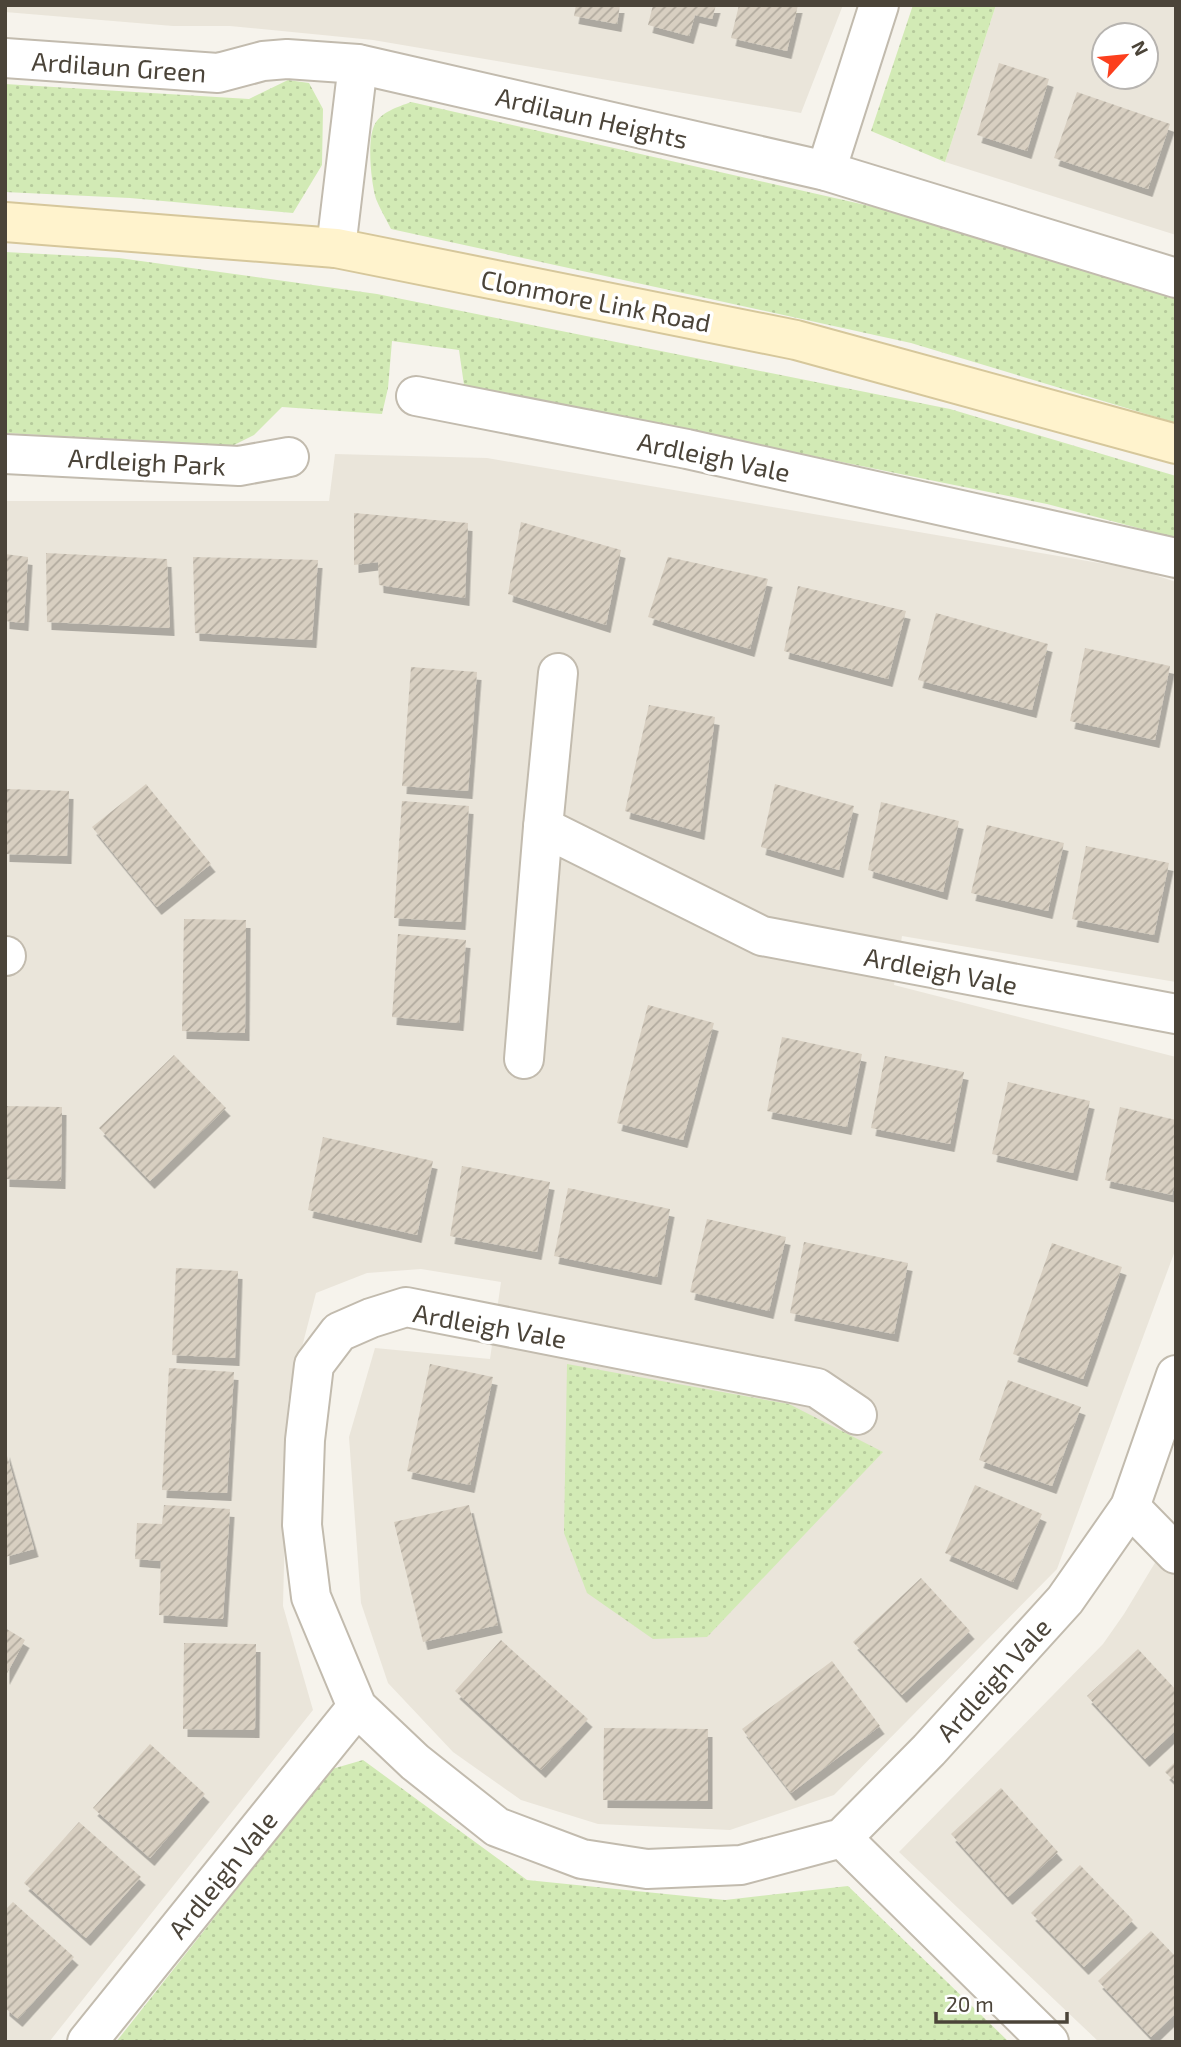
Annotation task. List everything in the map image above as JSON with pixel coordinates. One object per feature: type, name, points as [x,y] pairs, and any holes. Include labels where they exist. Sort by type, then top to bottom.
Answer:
[{"type":"main road","name":"Clonmore Link Road","points":[[5,222],[336,248],[796,340],[1176,444]]},
{"type":"street","points":[[826,171],[879,5]]},
{"type":"street","name":"Ardilaun Green","points":[[5,58],[218,73],[263,61],[287,59],[358,64]]},
{"type":"street","points":[[336,248],[358,64]]},
{"type":"street","name":"Ardilaun Heights","points":[[358,64],[826,171],[1176,278]]},
{"type":"street","name":"Ardleigh Vale","points":[[416,396],[687,449],[1176,558]]},
{"type":"street","name":"Ardleigh Park","points":[[5,454],[239,466],[289,457]]},
{"type":"street","points":[[524,1059],[558,673]]},
{"type":"street","name":"Ardleigh Vale","points":[[543,827],[762,936],[1176,1014]]},
{"type":"street","name":"Ardleigh Vale","points":[[857,1415],[817,1388],[406,1307],[339,1332],[314,1365],[305,1440],[302,1525],[312,1597],[357,1707],[415,1762],[497,1827],[582,1859],[647,1868],[741,1865],[842,1838],[929,1750],[1065,1600],[1130,1507],[1176,1375]]},
{"type":"street","points":[[1130,1507],[1176,1553]]},
{"type":"street","name":"Ardleigh Vale","points":[[87,2042],[357,1707]]},
{"type":"street","points":[[842,1838],[1049,2042]]},
{"type":"shaded area","points":[[5,5],[843,5],[801,113],[373,40],[230,26],[173,26],[5,12]]},
{"type":"shaded area","points":[[996,5],[1176,5],[1176,235],[945,162]]},
{"type":"shaded area","points":[[335,454],[487,458],[1140,570],[1176,582],[1176,982],[902,936],[894,985],[1176,1057],[1176,1248],[1057,1569],[834,1795],[730,1830],[598,1824],[521,1800],[453,1752],[388,1683],[361,1603],[349,1437],[375,1348],[490,1359],[501,1282],[421,1269],[367,1273],[316,1293],[288,1401],[283,1606],[313,1710],[49,2042],[5,2042],[5,501],[329,501]]},
{"type":"shaded area","points":[[1176,1528],[1176,2039],[1173,2042],[1099,2042],[899,1852],[1103,1644]]},
{"type":"green space","points":[[913,5],[996,5],[945,162],[871,131]]},
{"type":"green space","points":[[288,80],[309,83],[323,109],[322,165],[293,213],[130,198],[5,192],[5,84],[249,99]]},
{"type":"green space","points":[[411,102],[993,234],[1176,297],[1176,423],[911,343],[391,229],[374,192],[370,162],[372,133],[380,117]]},
{"type":"green space","points":[[5,252],[119,258],[377,294],[950,409],[1176,476],[1176,538],[1047,504],[464,385],[459,350],[392,341],[388,388],[382,414],[282,407],[254,435],[232,446],[5,433]]},
{"type":"green space","points":[[567,1364],[789,1404],[883,1452],[707,1637],[653,1639],[587,1593],[564,1533]]},
{"type":"green space","points":[[363,1760],[527,1880],[725,1900],[848,1886],[1009,2042],[116,2042],[332,1769]]},
{"type":"building","points":[[576,5],[620,5],[617,24],[574,16]]},
{"type":"building","points":[[653,5],[716,5],[712,19],[695,15],[689,36],[648,25]]},
{"type":"building","points":[[739,5],[798,5],[787,51],[731,38]]},
{"type":"building","points":[[999,63],[1049,79],[1027,151],[977,135]]},
{"type":"building","points":[[1077,92],[1170,124],[1148,189],[1054,158]]},
{"type":"building","points":[[354,513],[468,523],[465,598],[379,585],[378,562],[354,565]]},
{"type":"building","points":[[521,522],[621,550],[606,625],[508,594]]},
{"type":"building","points":[[46,553],[167,559],[170,628],[47,622]]},
{"type":"building","points":[[5,554],[28,557],[24,623],[5,621]]},
{"type":"building","points":[[193,557],[318,560],[312,640],[195,633]]},
{"type":"building","points":[[668,557],[768,579],[750,649],[648,617]]},
{"type":"building","points":[[798,586],[906,611],[888,679],[784,651]]},
{"type":"building","points":[[936,613],[1048,644],[1032,710],[918,680]]},
{"type":"building","points":[[1085,648],[1170,666],[1155,740],[1070,721]]},
{"type":"building","points":[[411,667],[477,672],[468,791],[402,786]]},
{"type":"building","points":[[649,705],[715,717],[700,832],[625,811]]},
{"type":"building","points":[[146,784],[211,864],[157,907],[92,827]]},
{"type":"building","points":[[775,784],[854,806],[839,870],[761,847]]},
{"type":"building","points":[[5,789],[69,791],[67,856],[5,854]]},
{"type":"building","points":[[402,801],[469,806],[461,922],[394,918]]},
{"type":"building","points":[[881,802],[959,821],[943,892],[868,870]]},
{"type":"building","points":[[987,825],[1064,843],[1048,911],[971,893]]},
{"type":"building","points":[[1086,846],[1169,863],[1154,935],[1072,919]]},
{"type":"building","points":[[184,919],[246,920],[245,1033],[182,1031]]},
{"type":"building","points":[[398,934],[466,940],[459,1023],[392,1017]]},
{"type":"building","points":[[648,1005],[714,1023],[683,1140],[617,1123]]},
{"type":"building","points":[[782,1037],[862,1054],[847,1127],[767,1111]]},
{"type":"building","points":[[174,1055],[226,1108],[150,1181],[99,1128]]},
{"type":"building","points":[[885,1056],[964,1072],[950,1144],[871,1128]]},
{"type":"building","points":[[1008,1082],[1090,1101],[1073,1173],[992,1154]]},
{"type":"building","points":[[5,1106],[62,1107],[61,1181],[5,1179]]},
{"type":"building","points":[[1120,1107],[1176,1120],[1176,1179],[1172,1195],[1105,1180]]},
{"type":"building","points":[[323,1137],[433,1161],[417,1235],[308,1210]]},
{"type":"building","points":[[462,1166],[550,1182],[537,1252],[450,1236]]},
{"type":"building","points":[[568,1188],[670,1209],[657,1277],[554,1256]]},
{"type":"building","points":[[707,1219],[786,1237],[769,1311],[690,1292]]},
{"type":"building","points":[[804,1242],[908,1263],[894,1334],[790,1313]]},
{"type":"building","points":[[1052,1243],[1122,1267],[1083,1379],[1013,1354]]},
{"type":"building","points":[[176,1268],[238,1271],[235,1358],[172,1355]]},
{"type":"building","points":[[430,1364],[493,1377],[470,1485],[407,1471]]},
{"type":"building","points":[[169,1368],[234,1372],[227,1493],[162,1490]]},
{"type":"building","points":[[1008,1380],[1081,1407],[1052,1486],[979,1460]]},
{"type":"building","points":[[5,1449],[34,1549],[5,1557]]},
{"type":"building","points":[[975,1485],[1042,1514],[1013,1582],[945,1553]]},
{"type":"building","points":[[164,1505],[230,1509],[223,1619],[159,1615],[161,1561],[135,1559],[137,1523],[162,1524]]},
{"type":"building","points":[[469,1505],[498,1625],[423,1642],[394,1522]]},
{"type":"building","points":[[921,1578],[970,1631],[902,1695],[853,1642]]},
{"type":"building","points":[[5,1628],[25,1640],[5,1677]]},
{"type":"building","points":[[501,1640],[588,1719],[541,1770],[455,1691]]},
{"type":"building","points":[[184,1643],[256,1644],[255,1730],[183,1729]]},
{"type":"building","points":[[1138,1649],[1176,1690],[1176,1730],[1145,1759],[1087,1696]]},
{"type":"building","points":[[832,1661],[880,1726],[791,1793],[742,1729]]},
{"type":"building","points":[[604,1728],[708,1729],[708,1801],[603,1800]]},
{"type":"building","points":[[150,1744],[205,1794],[150,1858],[93,1808]]},
{"type":"building","points":[[1176,1761],[1176,1783],[1165,1772]]},
{"type":"building","points":[[1001,1788],[1058,1852],[1008,1897],[951,1834]]},
{"type":"building","points":[[79,1822],[141,1877],[86,1938],[24,1883]]},
{"type":"building","points":[[1080,1865],[1133,1920],[1084,1967],[1031,1913]]},
{"type":"building","points":[[13,1902],[74,1957],[18,2019],[5,2008],[5,1910]]},
{"type":"building","points":[[1151,1931],[1176,1957],[1176,2013],[1151,2037],[1098,1981]]}]
